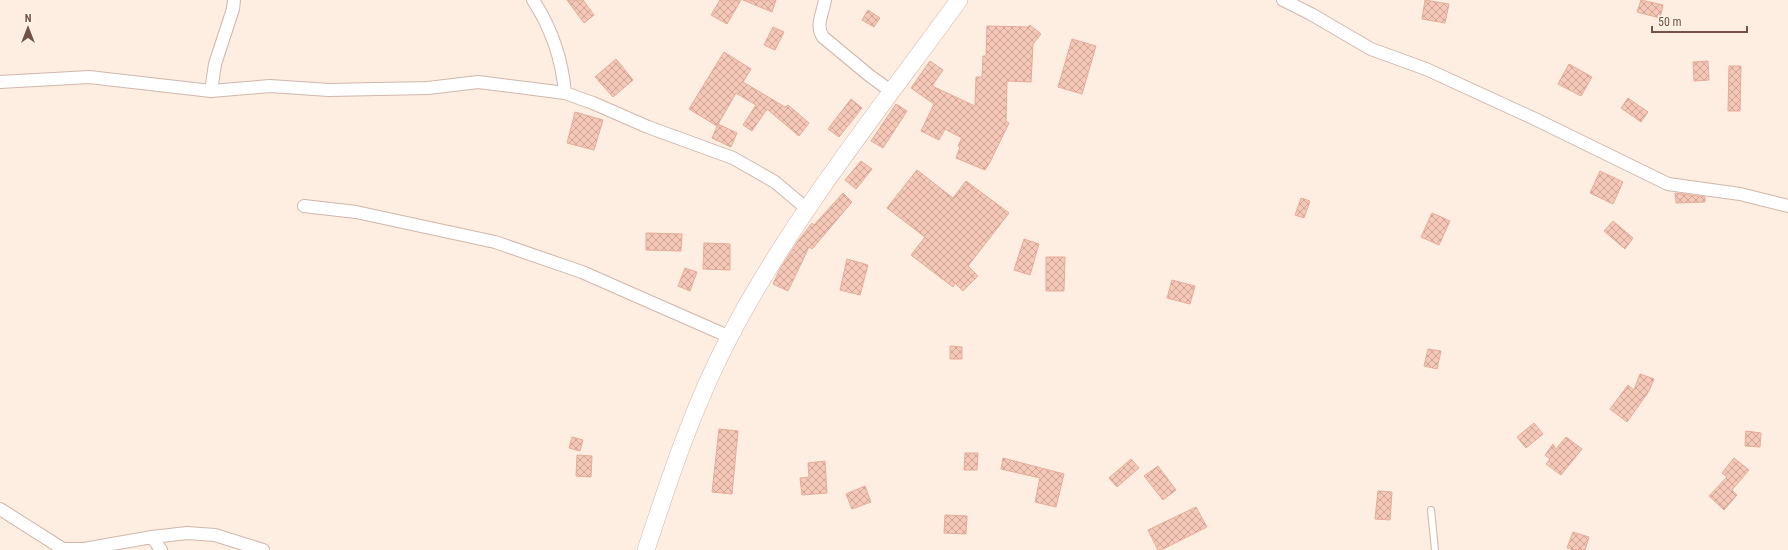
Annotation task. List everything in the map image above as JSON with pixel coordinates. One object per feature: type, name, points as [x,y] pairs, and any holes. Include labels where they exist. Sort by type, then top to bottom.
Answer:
[{"type":"main road","points":[[646,550],[699,401],[730,337],[757,287],[807,209],[959,0]]},
{"type":"street","points":[[211,91],[215,64],[233,9],[234,0]]},
{"type":"street","points":[[533,0],[543,15],[557,48],[563,72],[565,93]]},
{"type":"street","points":[[825,0],[820,20],[819,32],[823,38],[892,92]]},
{"type":"street","points":[[1283,0],[1371,49],[1426,69],[1668,184],[1740,194],[1788,206]]},
{"type":"street","points":[[0,82],[89,77],[211,91],[270,86],[329,90],[428,88],[478,82],[565,93],[593,103],[648,127],[733,158],[775,182],[807,209]]},
{"type":"street","points":[[304,206],[356,212],[496,242],[582,272],[730,337]]},
{"type":"street","points":[[0,509],[63,549],[84,549],[152,537],[186,533],[215,535],[263,550]]},
{"type":"street","points":[[152,537],[161,550]]},
{"type":"lane","points":[[1431,510],[1435,550]]},
{"type":"building","points":[[567,0],[583,0],[594,15],[584,23]]},
{"type":"building","points":[[720,0],[741,0],[727,24],[711,15]]},
{"type":"building","points":[[743,0],[776,0],[772,12]]},
{"type":"building","points":[[1425,0],[1449,4],[1445,23],[1422,19]]},
{"type":"building","points":[[1641,0],[1663,5],[1660,18],[1637,12]]},
{"type":"building","points":[[868,10],[880,18],[874,27],[862,20]]},
{"type":"building","points":[[1030,25],[1041,34],[1033,44],[1031,82],[1007,81],[1006,121],[1009,123],[990,162],[985,170],[956,158],[960,147],[958,146],[962,138],[945,129],[939,140],[921,131],[934,104],[911,88],[930,61],[943,70],[932,86],[975,106],[976,77],[982,77],[983,56],[986,56],[987,26],[1028,27]]},
{"type":"building","points":[[773,27],[784,32],[775,50],[764,45]]},
{"type":"building","points":[[1072,39],[1096,46],[1082,94],[1058,87]]},
{"type":"building","points":[[724,52],[751,69],[743,82],[785,107],[788,105],[809,123],[799,136],[767,109],[752,131],[743,125],[756,105],[736,93],[717,126],[689,109]]},
{"type":"building","points":[[616,59],[633,80],[613,97],[595,77]]},
{"type":"building","points":[[1708,61],[1709,80],[1694,81],[1693,62]]},
{"type":"building","points":[[1569,64],[1592,77],[1581,96],[1558,84]]},
{"type":"building","points":[[1729,66],[1741,66],[1740,111],[1728,111]]},
{"type":"building","points":[[1628,98],[1648,112],[1641,122],[1621,108]]},
{"type":"building","points":[[851,99],[862,108],[839,137],[828,129]]},
{"type":"building","points":[[896,104],[907,111],[883,148],[871,141]]},
{"type":"building","points":[[575,112],[603,120],[594,150],[567,143]]},
{"type":"building","points":[[718,124],[737,133],[731,147],[712,138]]},
{"type":"building","points":[[861,161],[872,169],[856,189],[845,180]]},
{"type":"building","points":[[917,170],[953,198],[966,181],[1009,213],[968,266],[978,276],[963,291],[955,283],[953,287],[911,255],[925,237],[887,208]]},
{"type":"building","points":[[1600,171],[1623,182],[1613,204],[1590,193]]},
{"type":"building","points":[[843,193],[852,202],[812,249],[809,247],[788,291],[773,284],[780,269],[798,241],[812,223],[814,225]]},
{"type":"building","points":[[1675,193],[1705,197],[1705,202],[1676,203]]},
{"type":"building","points":[[1301,198],[1310,201],[1304,218],[1295,215]]},
{"type":"building","points":[[1432,213],[1450,221],[1439,245],[1421,237]]},
{"type":"building","points":[[1613,221],[1633,238],[1625,249],[1604,231]]},
{"type":"building","points":[[646,233],[682,234],[681,251],[646,250]]},
{"type":"building","points":[[1024,239],[1039,244],[1030,275],[1014,270]]},
{"type":"building","points":[[704,243],[730,244],[730,270],[703,269]]},
{"type":"building","points":[[1046,257],[1065,257],[1064,291],[1046,291]]},
{"type":"building","points":[[847,259],[868,265],[860,295],[840,290]]},
{"type":"building","points":[[685,268],[697,272],[690,291],[678,286]]},
{"type":"building","points":[[1172,280],[1195,286],[1190,304],[1167,298]]},
{"type":"building","points":[[950,346],[962,347],[962,359],[950,359]]},
{"type":"building","points":[[1428,349],[1441,351],[1437,369],[1424,366]]},
{"type":"building","points":[[1640,374],[1654,379],[1649,391],[1627,422],[1610,409],[1628,385],[1634,390]]},
{"type":"building","points":[[1534,423],[1543,434],[1526,448],[1517,437]]},
{"type":"building","points":[[719,429],[738,431],[732,494],[712,492]]},
{"type":"building","points":[[1746,431],[1761,433],[1760,447],[1745,446]]},
{"type":"building","points":[[572,437],[583,440],[580,451],[569,448]]},
{"type":"building","points":[[1566,437],[1582,449],[1561,475],[1546,464],[1550,459],[1545,455],[1553,444],[1556,449]]},
{"type":"building","points":[[965,453],[978,453],[977,470],[964,470]]},
{"type":"building","points":[[577,455],[592,456],[591,477],[576,476]]},
{"type":"building","points":[[1003,458],[1064,474],[1056,507],[1035,502],[1040,478],[1001,469]]},
{"type":"building","points":[[1734,458],[1749,470],[1732,490],[1737,495],[1724,510],[1709,496],[1727,477],[1722,473]]},
{"type":"building","points":[[1131,459],[1139,468],[1117,487],[1109,478]]},
{"type":"building","points":[[825,461],[827,493],[802,495],[800,478],[809,477],[808,463]]},
{"type":"building","points":[[1158,466],[1176,490],[1163,500],[1144,476]]},
{"type":"building","points":[[865,486],[871,502],[852,509],[846,494]]},
{"type":"building","points":[[1378,491],[1392,492],[1390,520],[1375,519]]},
{"type":"building","points":[[1196,507],[1207,527],[1161,550],[1158,550],[1148,530]]},
{"type":"building","points":[[945,515],[967,516],[966,534],[944,533]]},
{"type":"building","points":[[1573,532],[1589,537],[1585,550],[1574,550],[1567,548]]}]
